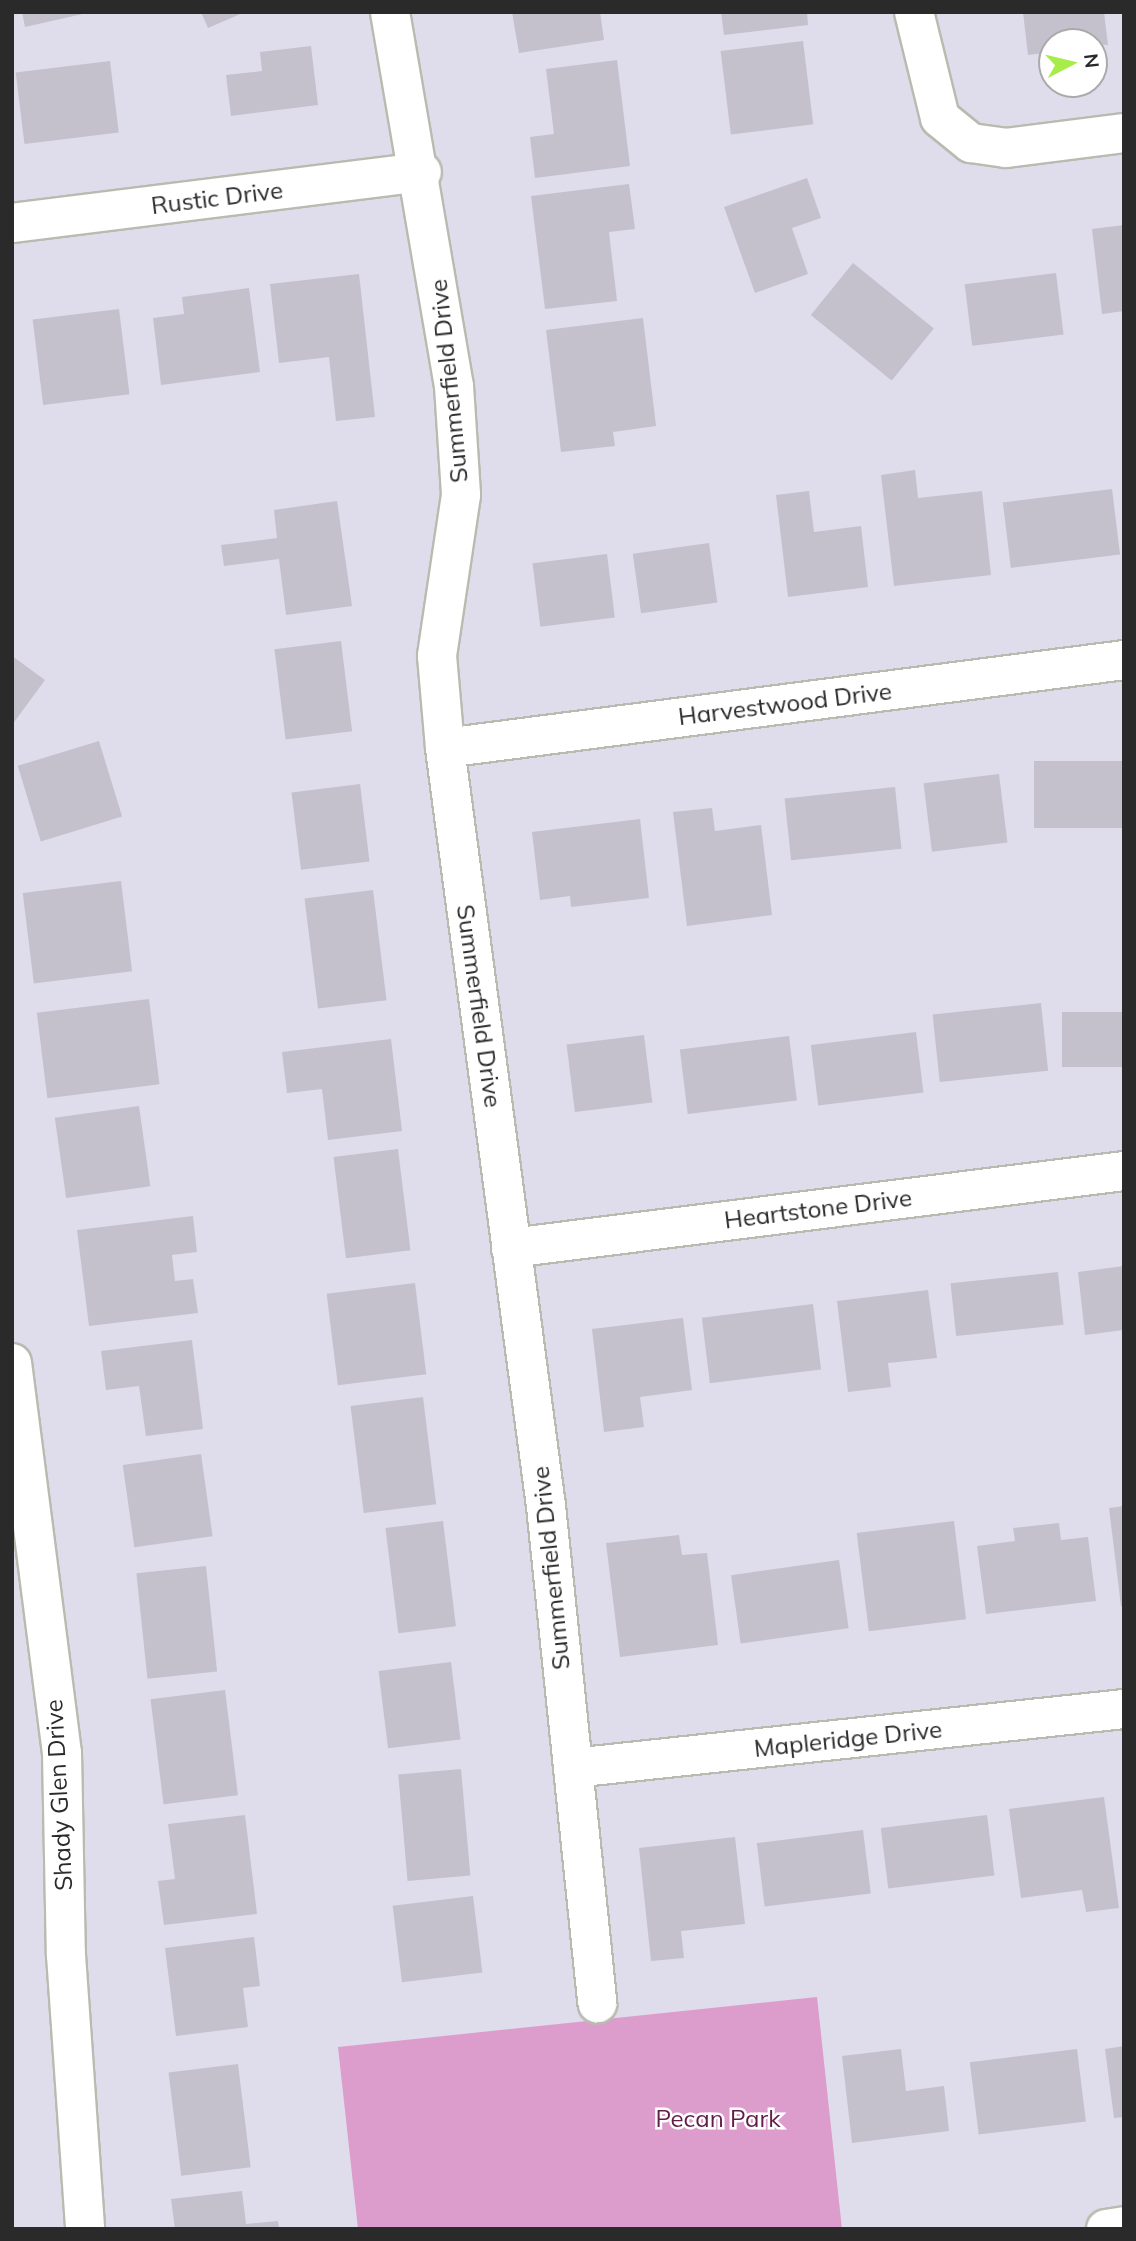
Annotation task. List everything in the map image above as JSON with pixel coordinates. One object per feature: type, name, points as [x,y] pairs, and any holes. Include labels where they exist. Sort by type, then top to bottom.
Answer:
[{"type":"street","name":"Summerfield Drive","points":[[390,12],[422,173],[454,386],[461,495],[438,656],[445,748],[511,1248],[573,1768],[597,2003]]},
{"type":"street","points":[[914,12],[940,118],[971,143],[1006,148],[1124,133]]},
{"type":"street","name":"Rustic Drive","points":[[12,223],[422,173]]},
{"type":"street","name":"Harvestwood Drive","points":[[445,748],[1124,660]]},
{"type":"street","name":"Heartstone Drive","points":[[511,1248],[1124,1171]]},
{"type":"street","name":"Shady Glen Drive","points":[[12,1363],[62,1753],[66,1955],[85,2229]]},
{"type":"street","name":"Mapleridge Drive","points":[[573,1768],[1124,1710]]},
{"type":"street","points":[[1106,2229],[1124,2226]]},
{"type":"green space","name":"Pecan Park","points":[[817,1997],[842,2229],[358,2229],[338,2047]]},
{"type":"building","points":[[22,12],[87,12],[87,13],[25,27]]},
{"type":"building","points":[[201,12],[245,12],[208,28]]},
{"type":"building","points":[[512,12],[600,12],[604,40],[519,53]]},
{"type":"building","points":[[721,12],[807,12],[808,25],[724,35]]},
{"type":"building","points":[[1023,12],[1104,12],[1106,28],[1038,28],[1038,54],[1028,55]]},
{"type":"building","points":[[803,41],[813,124],[731,134],[721,51]]},
{"type":"building","points":[[311,46],[318,105],[231,116],[226,75],[262,71],[260,52]]},
{"type":"building","points":[[617,60],[630,166],[535,178],[530,137],[554,134],[546,69]]},
{"type":"building","points":[[110,61],[119,132],[24,144],[16,73]]},
{"type":"building","points":[[807,178],[821,218],[792,228],[808,274],[755,293],[724,207]]},
{"type":"building","points":[[629,184],[635,229],[609,232],[617,301],[545,309],[531,196]]},
{"type":"building","points":[[1124,225],[1124,311],[1102,314],[1092,229]]},
{"type":"building","points":[[853,263],[934,328],[892,381],[811,315]]},
{"type":"building","points":[[1056,273],[1064,335],[972,346],[965,284]]},
{"type":"building","points":[[359,274],[375,417],[336,421],[329,357],[279,363],[270,284]]},
{"type":"building","points":[[249,288],[260,372],[161,385],[153,318],[184,314],[182,297]]},
{"type":"building","points":[[119,309],[129,394],[43,405],[33,320]]},
{"type":"building","points":[[643,318],[656,426],[613,432],[615,446],[561,452],[546,330]]},
{"type":"building","points":[[915,470],[918,498],[982,491],[991,575],[894,586],[881,475]]},
{"type":"building","points":[[1112,489],[1120,555],[1011,568],[1003,502]]},
{"type":"building","points":[[809,491],[814,532],[861,526],[868,587],[788,597],[776,495]]},
{"type":"building","points":[[337,501],[352,606],[286,615],[279,559],[224,566],[221,545],[277,538],[274,510]]},
{"type":"building","points":[[709,543],[717,602],[641,613],[633,554]]},
{"type":"building","points":[[607,554],[615,618],[540,627],[533,563]]},
{"type":"building","points":[[341,641],[352,731],[286,739],[274,649]]},
{"type":"building","points":[[12,656],[45,680],[12,725]]},
{"type":"building","points":[[99,741],[122,817],[41,841],[18,766]]},
{"type":"building","points":[[1034,761],[1124,761],[1124,828],[1034,828]]},
{"type":"building","points":[[999,774],[1007,842],[932,852],[924,783]]},
{"type":"building","points":[[360,784],[370,861],[301,870],[292,792]]},
{"type":"building","points":[[895,787],[901,849],[791,860],[785,799]]},
{"type":"building","points":[[712,808],[715,831],[761,825],[772,915],[687,926],[673,812]]},
{"type":"building","points":[[640,819],[649,898],[571,907],[570,896],[540,900],[532,832]]},
{"type":"building","points":[[121,881],[132,971],[34,983],[23,893]]},
{"type":"building","points":[[373,890],[387,1000],[318,1009],[305,898]]},
{"type":"building","points":[[149,999],[159,1084],[47,1098],[37,1013]]},
{"type":"building","points":[[1041,1003],[1048,1071],[940,1082],[933,1014]]},
{"type":"building","points":[[1062,1012],[1124,1012],[1124,1067],[1062,1067]]},
{"type":"building","points":[[916,1032],[923,1093],[818,1105],[811,1045]]},
{"type":"building","points":[[644,1035],[652,1102],[575,1112],[567,1045]]},
{"type":"building","points":[[789,1036],[797,1101],[688,1114],[680,1049]]},
{"type":"building","points":[[391,1039],[402,1131],[328,1140],[322,1089],[287,1093],[282,1052]]},
{"type":"building","points":[[139,1106],[150,1186],[66,1198],[55,1118]]},
{"type":"building","points":[[398,1149],[410,1250],[346,1258],[333,1157]]},
{"type":"building","points":[[193,1216],[197,1252],[172,1255],[175,1281],[193,1279],[198,1313],[89,1326],[77,1230]]},
{"type":"building","points":[[1124,1266],[1124,1330],[1085,1335],[1078,1272]]},
{"type":"building","points":[[1058,1272],[1064,1325],[956,1336],[951,1283]]},
{"type":"building","points":[[415,1283],[426,1374],[338,1385],[327,1294]]},
{"type":"building","points":[[928,1290],[937,1358],[888,1363],[891,1387],[848,1392],[837,1301]]},
{"type":"building","points":[[813,1304],[821,1370],[710,1383],[702,1318]]},
{"type":"building","points":[[683,1318],[692,1390],[640,1397],[644,1427],[604,1432],[592,1329]]},
{"type":"building","points":[[192,1340],[203,1429],[146,1436],[139,1386],[106,1390],[101,1351]]},
{"type":"building","points":[[423,1397],[436,1504],[364,1513],[351,1406]]},
{"type":"building","points":[[201,1454],[213,1536],[134,1547],[123,1465]]},
{"type":"building","points":[[1124,1506],[1124,1606],[1121,1606],[1109,1508]]},
{"type":"building","points":[[443,1521],[456,1626],[398,1633],[385,1528]]},
{"type":"building","points":[[954,1521],[966,1619],[869,1631],[857,1533]]},
{"type":"building","points":[[1059,1523],[1061,1540],[1088,1537],[1096,1601],[986,1614],[977,1546],[1015,1541],[1013,1528]]},
{"type":"building","points":[[679,1535],[682,1555],[707,1553],[718,1645],[620,1657],[606,1543]]},
{"type":"building","points":[[839,1560],[849,1628],[741,1643],[731,1575]]},
{"type":"building","points":[[206,1566],[217,1671],[147,1679],[136,1573]]},
{"type":"building","points":[[451,1662],[461,1739],[388,1748],[379,1671]]},
{"type":"building","points":[[225,1690],[238,1795],[163,1804],[151,1699]]},
{"type":"building","points":[[461,1769],[470,1876],[408,1881],[398,1774]]},
{"type":"building","points":[[1104,1797],[1119,1908],[1086,1912],[1082,1890],[1021,1898],[1009,1809]]},
{"type":"building","points":[[245,1815],[257,1914],[164,1925],[158,1881],[175,1879],[168,1824]]},
{"type":"building","points":[[987,1815],[994,1876],[888,1889],[881,1828]]},
{"type":"building","points":[[863,1830],[871,1894],[765,1907],[757,1843]]},
{"type":"building","points":[[735,1837],[745,1924],[681,1931],[684,1958],[651,1961],[639,1848]]},
{"type":"building","points":[[473,1896],[482,1972],[402,1982],[393,1906]]},
{"type":"building","points":[[254,1937],[260,1986],[243,1988],[248,2027],[176,2036],[165,1948]]},
{"type":"building","points":[[1124,2046],[1124,2117],[1114,2118],[1105,2049]]},
{"type":"building","points":[[901,2049],[906,2091],[944,2086],[949,2131],[852,2143],[842,2056]]},
{"type":"building","points":[[1077,2049],[1086,2121],[979,2135],[970,2062]]},
{"type":"building","points":[[238,2064],[251,2167],[181,2176],[169,2073]]},
{"type":"building","points":[[242,2191],[246,2224],[278,2221],[279,2229],[175,2229],[171,2199]]}]
